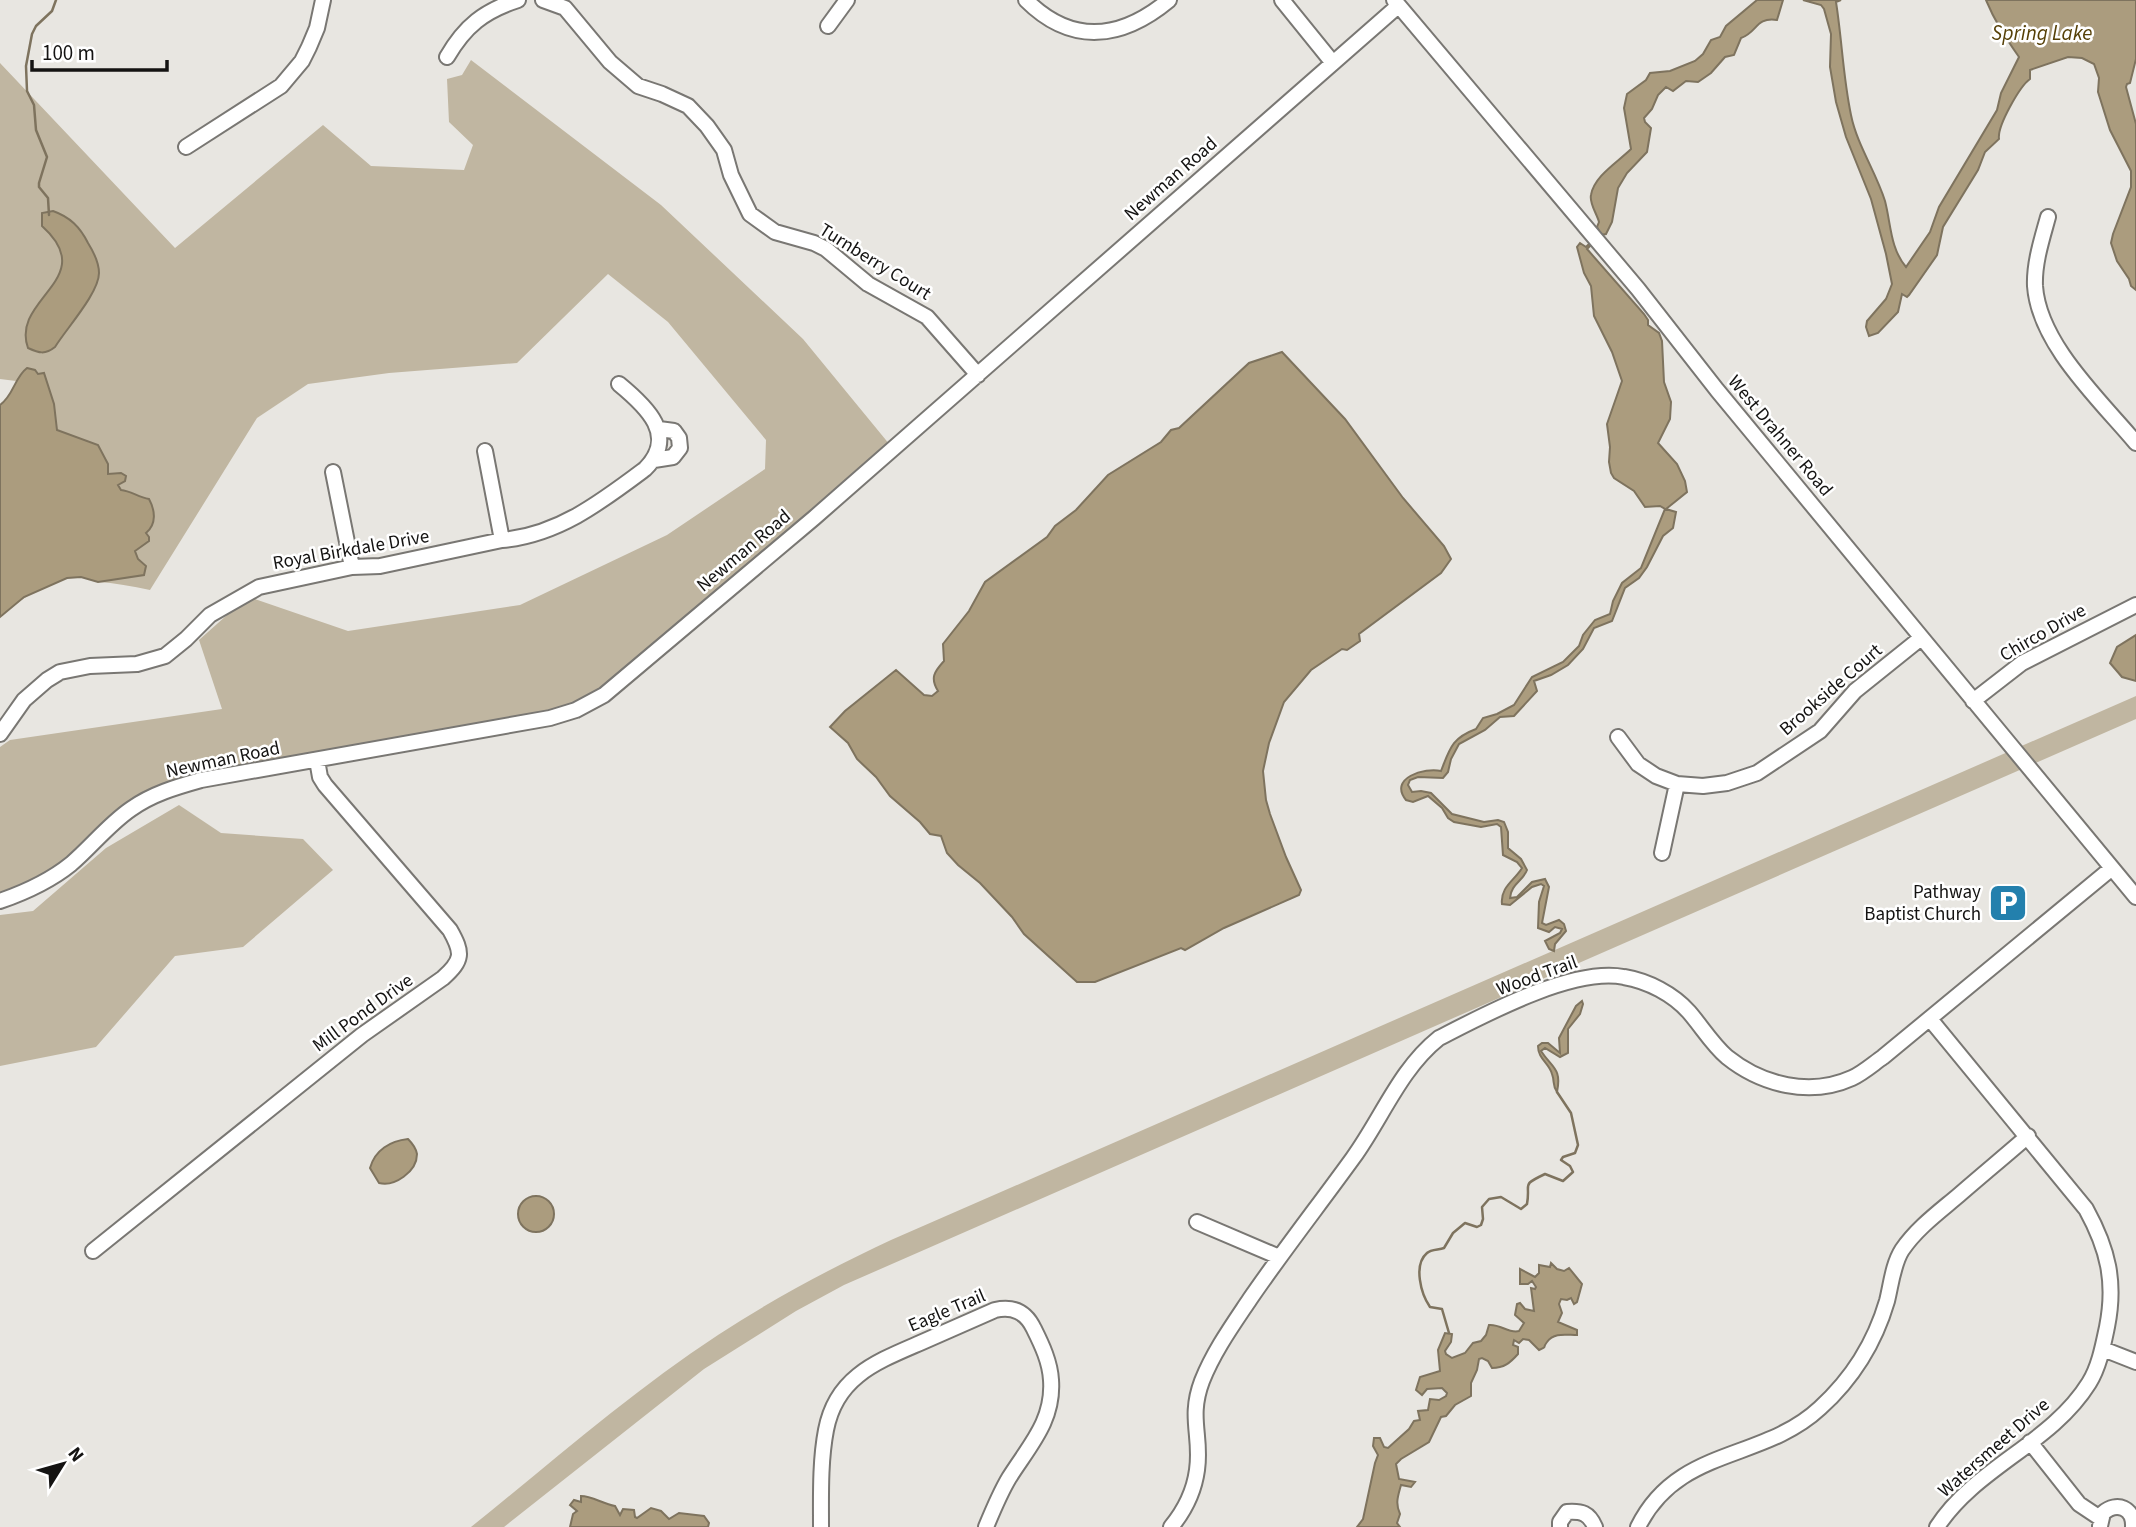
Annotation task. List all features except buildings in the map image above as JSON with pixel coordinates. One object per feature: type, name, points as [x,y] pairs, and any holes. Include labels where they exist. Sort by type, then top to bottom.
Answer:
[{"type":"street","points":[[186,147],[281,86],[302,61],[309,47],[317,28],[323,0]]},
{"type":"street","points":[[447,58],[458,38],[481,16],[518,0]]},
{"type":"street","name":"Turnberry Court","points":[[543,0],[565,8],[595,46],[627,78],[638,86],[688,106],[707,125],[724,150],[731,175],[750,214],[775,232],[814,243],[868,284],[927,317],[978,375]]},
{"type":"street","points":[[828,26],[847,0]]},
{"type":"street","points":[[1026,0],[1041,15],[1060,26],[1089,32],[1125,28],[1151,15],[1169,0]]},
{"type":"street","points":[[1282,0],[1334,63]]},
{"type":"street","name":"Newman Road","points":[[0,901],[55,877],[111,825],[148,799],[201,780],[550,718],[576,710],[604,695],[978,375],[1334,63],[1396,3]]},
{"type":"street","name":"West Drahner Road","points":[[1396,3],[1638,289],[1717,390],[2136,897]]},
{"type":"street","points":[[2048,217],[2039,250],[2035,285],[2040,315],[2052,341],[2136,443]]},
{"type":"street","name":"Royal Birkdale Drive","points":[[0,734],[24,700],[60,672],[90,666],[124,666],[165,656],[218,610],[259,587],[352,567],[380,566],[535,535],[574,518],[619,488],[654,460],[673,457],[680,448],[679,438],[674,431],[659,429],[641,404],[619,384]]},
{"type":"street","points":[[654,460],[658,449],[659,429]]},
{"type":"street","points":[[485,451],[502,540]]},
{"type":"street","points":[[333,472],[352,567]]},
{"type":"street","name":"Chirco Drive","points":[[1973,701],[2022,663],[2136,605]]},
{"type":"street","name":"Brookside Court","points":[[1618,737],[1638,764],[1656,776],[1677,784],[1703,786],[1727,783],[1757,774],[1820,731],[1855,691],[1921,638]]},
{"type":"street","name":"Mill Pond Drive","points":[[93,1251],[362,1035],[454,968],[460,948],[450,930],[325,785],[320,777],[317,760]]},
{"type":"street","points":[[1662,853],[1677,784]]},
{"type":"street","name":"Wood Trail","points":[[1171,1527],[1192,1492],[1198,1468],[1195,1400],[1224,1338],[1279,1257],[1355,1155],[1403,1078],[1429,1046],[1457,1029],[1553,986],[1590,976],[1623,976],[1651,985],[1677,1000],[1727,1057],[1767,1081],[1812,1087],[1852,1078],[1868,1069],[1930,1019],[2112,868]]},
{"type":"street","name":"Watersmeet Drive","points":[[1930,1019],[2086,1209],[2101,1237],[2110,1275],[2111,1307],[2102,1349],[2089,1383],[2063,1416],[1959,1499],[1937,1527]]},
{"type":"street","points":[[1638,1527],[1649,1506],[1677,1479],[1701,1466],[1776,1436],[1819,1409],[1845,1382],[1869,1346],[1900,1253],[1920,1227],[2028,1136]]},
{"type":"street","points":[[1197,1222],[1279,1257]]},
{"type":"street","name":"Eagle Trail","points":[[821,1527],[826,1429],[835,1402],[844,1390],[859,1374],[875,1363],[995,1310],[1011,1308],[1025,1315],[1031,1322],[1049,1366],[1051,1397],[1038,1437],[1010,1477],[986,1527]]},
{"type":"street","points":[[2102,1349],[2136,1362]]},
{"type":"street","points":[[2030,1442],[2079,1504],[2101,1522],[2107,1509],[2122,1507],[2131,1514],[2133,1527]]},
{"type":"street","points":[[1560,1527],[1560,1522],[1567,1512],[1580,1511],[1591,1518],[1595,1527]]},
{"type":"shaded area","points":[[471,60],[661,205],[803,339],[890,445],[599,693],[569,708],[169,784],[57,870],[0,897],[0,747],[10,740],[222,709],[199,640],[236,607],[252,598],[348,631],[520,605],[667,535],[765,469],[766,440],[668,322],[608,274],[517,363],[389,373],[308,384],[257,418],[150,590],[72,577],[38,590],[0,617],[0,405],[11,395],[16,381],[0,379],[0,63],[175,248],[323,125],[371,166],[464,170],[473,145],[449,122],[447,79],[462,75]]},
{"type":"shaded area","points":[[2136,696],[2136,719],[844,1285],[796,1311],[704,1369],[504,1527],[471,1527],[623,1404],[686,1357],[760,1309],[846,1262]]},
{"type":"shaded area","points":[[179,805],[221,833],[303,839],[333,870],[243,947],[175,956],[96,1047],[0,1066],[0,915],[33,911],[106,848]]},
{"type":"water","points":[[1757,0],[1783,0],[1777,20],[1760,23],[1741,38],[1734,55],[1725,57],[1711,73],[1698,82],[1686,81],[1673,91],[1666,87],[1658,95],[1652,109],[1644,118],[1651,128],[1647,152],[1627,173],[1618,188],[1612,222],[1606,234],[1601,235],[1587,249],[1644,314],[1648,325],[1659,333],[1662,341],[1664,382],[1671,402],[1670,419],[1658,443],[1677,464],[1687,492],[1666,509],[1676,512],[1673,528],[1663,536],[1639,578],[1625,588],[1612,621],[1594,628],[1583,649],[1568,665],[1534,681],[1537,691],[1514,716],[1500,717],[1485,730],[1459,744],[1443,778],[1418,777],[1410,780],[1408,785],[1412,792],[1431,793],[1452,814],[1484,822],[1504,822],[1508,832],[1508,848],[1521,859],[1527,870],[1513,889],[1510,898],[1517,897],[1532,882],[1545,879],[1549,887],[1542,923],[1546,925],[1559,920],[1566,931],[1555,944],[1554,951],[1549,949],[1545,941],[1560,933],[1562,929],[1555,927],[1549,932],[1538,928],[1539,902],[1544,886],[1541,884],[1532,887],[1510,905],[1502,904],[1503,893],[1522,868],[1517,862],[1503,855],[1501,827],[1497,824],[1481,827],[1454,822],[1428,796],[1413,802],[1406,800],[1402,786],[1405,780],[1418,773],[1441,771],[1457,740],[1476,729],[1483,718],[1514,705],[1532,677],[1563,662],[1579,646],[1583,635],[1595,620],[1610,614],[1622,583],[1641,568],[1665,509],[1660,506],[1645,507],[1634,491],[1611,473],[1607,424],[1622,381],[1612,352],[1594,316],[1591,286],[1584,273],[1577,247],[1580,243],[1586,247],[1600,233],[1591,201],[1593,188],[1631,149],[1624,108],[1627,94],[1646,80],[1650,73],[1670,71],[1695,61],[1703,54],[1711,40],[1720,37],[1726,26]]},
{"type":"water","name":"Spring Lake","points":[[1803,0],[1841,0],[1836,2],[1851,115],[1885,201],[1897,252],[1906,267],[1930,232],[1939,207],[1997,110],[2001,93],[2019,57],[1986,0],[2136,0],[2136,59],[2130,83],[2126,87],[2136,124],[2136,290],[2117,261],[2111,243],[2131,187],[2131,171],[2110,130],[2098,92],[2099,78],[2094,64],[2082,58],[2068,57],[2030,70],[2030,79],[2010,107],[1999,139],[1985,152],[1978,170],[1943,227],[1937,255],[1909,295],[1907,297],[1902,294],[1898,312],[1878,333],[1869,336],[1867,321],[1886,299],[1892,284],[1871,199],[1846,137],[1836,102],[1830,67],[1831,34],[1824,9],[1821,5]]},
{"type":"water","points":[[53,211],[74,223],[82,232],[94,254],[99,273],[94,290],[81,311],[55,347],[42,352],[28,348],[26,331],[31,315],[59,275],[62,260],[58,244],[42,226],[42,213]]},
{"type":"water","points":[[1282,352],[1345,419],[1403,498],[1444,546],[1451,559],[1441,573],[1359,634],[1360,641],[1347,650],[1342,649],[1311,670],[1284,702],[1269,743],[1263,771],[1270,814],[1301,890],[1299,895],[1224,928],[1185,950],[1181,948],[1095,982],[1077,982],[1024,934],[980,883],[958,865],[947,853],[941,836],[930,834],[890,796],[876,777],[857,759],[848,743],[830,727],[845,711],[896,670],[924,695],[932,696],[938,691],[934,679],[944,661],[943,644],[969,611],[985,582],[1047,537],[1108,475],[1161,442],[1171,430],[1179,428],[1249,363]]},
{"type":"water","points":[[27,368],[38,374],[44,373],[54,404],[57,430],[98,445],[108,464],[108,474],[121,473],[126,476],[125,481],[118,485],[121,490],[149,499],[154,517],[146,533],[149,541],[135,551],[138,559],[146,566],[144,575],[98,582],[81,577],[67,578],[24,597],[0,617],[0,405]]},
{"type":"water","points":[[2136,635],[2136,681],[2122,677],[2110,663],[2117,647]]},
{"type":"water","points":[[1582,1001],[1580,1014],[1568,1029],[1568,1053],[1560,1057],[1545,1048],[1541,1051],[1557,1073],[1557,1092],[1551,1070],[1538,1046],[1548,1043],[1560,1053],[1559,1038],[1576,1006]]},
{"type":"water","points":[[408,1139],[417,1154],[413,1167],[398,1180],[379,1183],[370,1168],[379,1151],[389,1144]]},
{"type":"water","points":[[536,1196],[549,1201],[554,1214],[549,1227],[536,1232],[523,1227],[518,1214],[523,1201]]},
{"type":"water","points":[[1551,1263],[1564,1271],[1569,1268],[1582,1284],[1577,1302],[1574,1304],[1571,1298],[1561,1299],[1559,1304],[1562,1313],[1558,1322],[1577,1330],[1577,1335],[1553,1337],[1539,1350],[1529,1340],[1523,1339],[1519,1343],[1514,1340],[1513,1345],[1518,1347],[1518,1354],[1500,1367],[1492,1368],[1488,1361],[1479,1359],[1471,1383],[1471,1396],[1441,1417],[1429,1442],[1396,1464],[1399,1479],[1415,1482],[1411,1487],[1401,1485],[1397,1503],[1400,1514],[1397,1523],[1400,1527],[1357,1527],[1363,1519],[1378,1455],[1373,1446],[1374,1438],[1380,1438],[1384,1447],[1388,1448],[1414,1421],[1420,1420],[1418,1411],[1428,1410],[1430,1399],[1439,1400],[1446,1396],[1447,1393],[1442,1388],[1427,1389],[1422,1395],[1416,1390],[1420,1377],[1440,1371],[1438,1350],[1445,1333],[1452,1334],[1451,1342],[1445,1351],[1452,1358],[1465,1353],[1473,1343],[1481,1341],[1489,1325],[1519,1331],[1524,1323],[1515,1315],[1517,1304],[1534,1311],[1531,1288],[1536,1287],[1532,1281],[1520,1284],[1520,1269],[1535,1277],[1539,1273],[1539,1265],[1550,1267]]},
{"type":"water","points":[[581,1496],[615,1506],[620,1515],[623,1509],[634,1510],[637,1518],[651,1508],[661,1511],[669,1519],[679,1513],[704,1516],[709,1523],[708,1527],[570,1527],[573,1514],[577,1511],[570,1505],[574,1500],[581,1502]]},
{"type":"waterway","points":[[49,215],[48,198],[39,187],[47,157],[36,130],[34,105],[27,91],[26,66],[32,34],[36,26],[52,11],[56,0]]},
{"type":"waterway","points":[[1449,1333],[1442,1309],[1430,1307],[1424,1295],[1419,1272],[1423,1258],[1429,1252],[1444,1248],[1453,1233],[1465,1223],[1477,1227],[1481,1225],[1482,1207],[1489,1199],[1501,1197],[1521,1209],[1527,1204],[1529,1183],[1545,1174],[1563,1181],[1573,1172],[1570,1166],[1561,1160],[1575,1153],[1578,1145],[1571,1113],[1557,1092]]},
{"type":"place","name":"Pathway Baptist Church","points":[[2008,903]]}]
